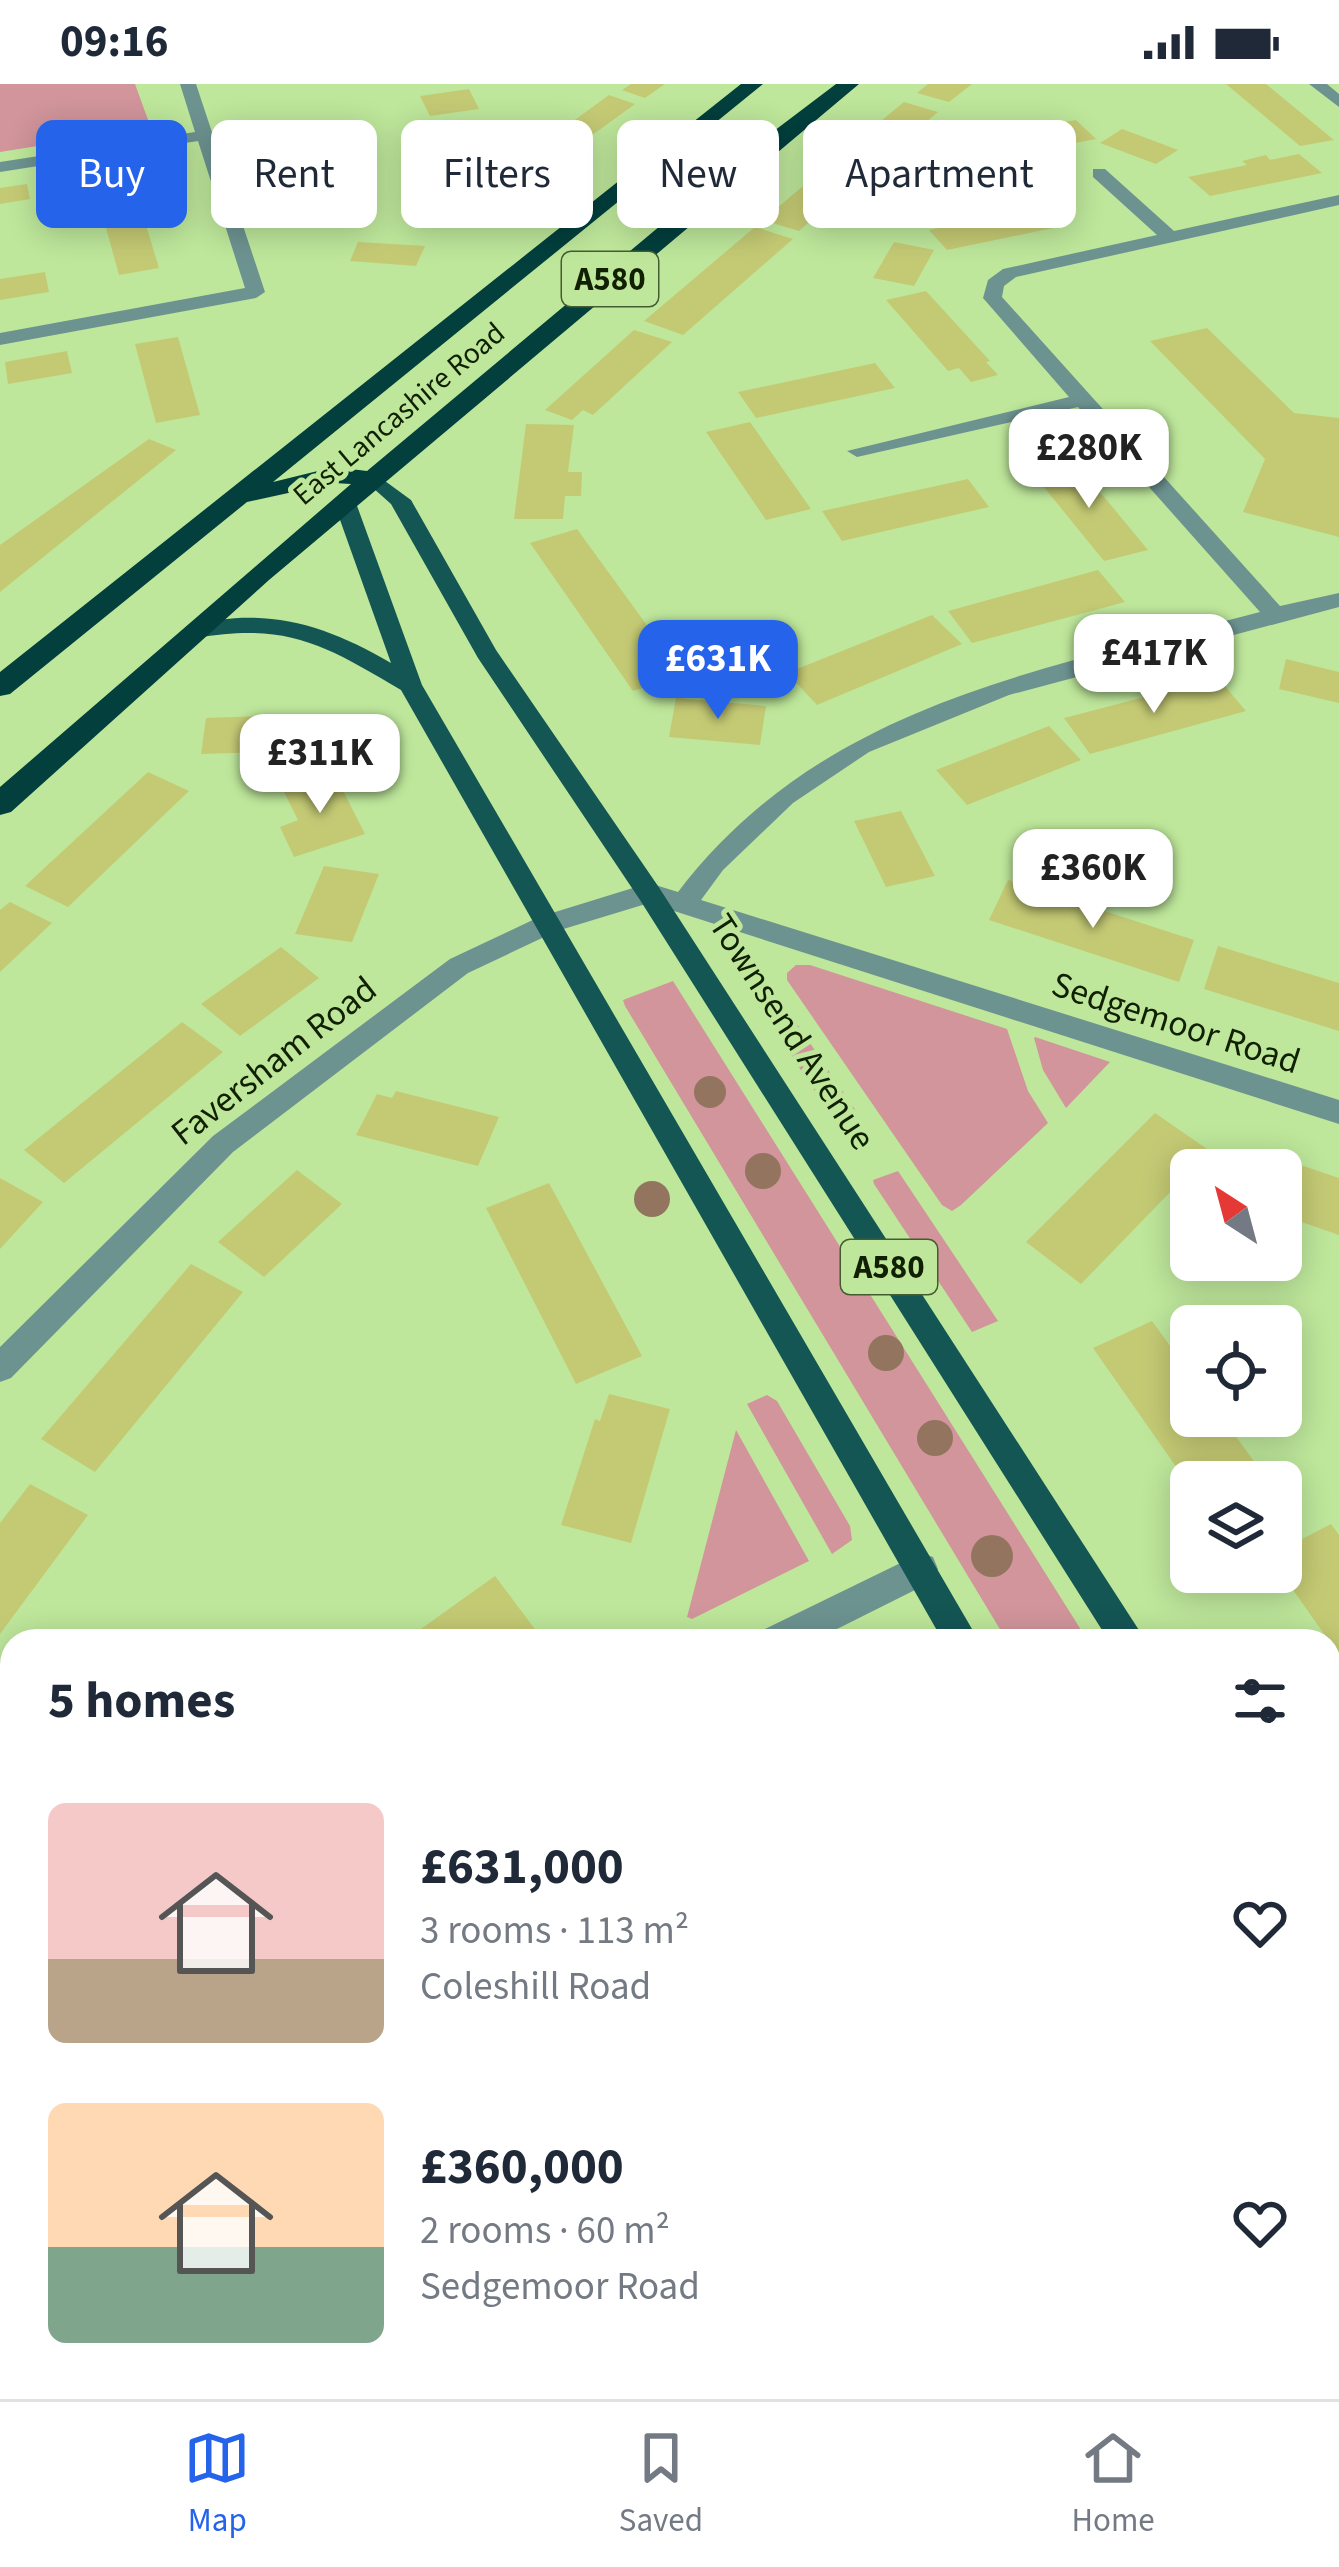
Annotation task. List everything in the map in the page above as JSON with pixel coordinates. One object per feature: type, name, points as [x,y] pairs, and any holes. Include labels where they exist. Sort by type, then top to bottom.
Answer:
[{"type":"highway","name":"East Lancashire Road","points":[[0,686],[753,84]]},
{"type":"highway","name":"East Lancashire Road","points":[[0,804],[345,503],[777,138],[849,84]]},
{"type":"highway","points":[[329,421],[334,475],[345,503]]},
{"type":"highway","points":[[233,500],[334,475],[374,479]]},
{"type":"main road","name":"Townsend Avenue","points":[[374,479],[400,500],[486,652],[649,893],[1121,1629]]},
{"type":"main road","points":[[345,503],[410,685],[955,1629]]},
{"type":"main road","points":[[196,631],[237,621],[293,624],[410,685]]},
{"type":"street","points":[[0,339],[256,292],[188,84]]},
{"type":"street","points":[[1317,84],[1339,102]]},
{"type":"street","points":[[0,166],[207,135]]},
{"type":"street","points":[[1100,173],[1171,238]]},
{"type":"street","points":[[1276,615],[992,298],[994,284],[1010,273],[1339,200]]},
{"type":"street","points":[[857,451],[1081,400]]},
{"type":"street","points":[[683,904],[714,863],[784,797],[860,746],[1001,688],[1339,600]]},
{"type":"street","name":"Sedgemoor Road","points":[[649,893],[1339,1112]]},
{"type":"street","name":"Faversham Road","points":[[0,1368],[223,1144],[459,967],[548,925],[649,893]]},
{"type":"street","points":[[801,1629],[921,1569]]},
{"type":"shaded area","points":[[0,84],[135,84],[148,120],[36,120],[36,146],[0,152]]},
{"type":"shaded area","points":[[796,965],[810,965],[1007,1029],[1028,1091],[1048,1123],[961,1205],[952,1211],[942,1205],[787,980],[787,973]]},
{"type":"shaded area","points":[[673,981],[1080,1629],[1000,1629],[623,1000]]},
{"type":"shaded area","points":[[768,981],[856,1111],[834,1120],[746,987]]},
{"type":"shaded area","points":[[1034,1038],[1110,1062],[1066,1108],[1043,1070]]},
{"type":"shaded area","points":[[898,1171],[998,1321],[972,1332],[874,1184],[873,1180]]},
{"type":"shaded area","points":[[767,1395],[777,1401],[850,1526],[852,1540],[832,1554],[747,1404]]},
{"type":"shaded area","points":[[736,1430],[809,1561],[692,1619],[687,1617]]},
{"type":"building","points":[[631,84],[665,84],[645,98],[622,90]]},
{"type":"building","points":[[928,84],[972,84],[949,102],[917,93]]},
{"type":"building","points":[[1226,84],[1266,84],[1334,140],[1300,146]]},
{"type":"building","points":[[469,89],[479,109],[430,116],[420,96]]},
{"type":"building","points":[[609,95],[635,104],[593,134],[593,120],[575,120]]},
{"type":"building","points":[[904,102],[938,112],[929,120],[882,120]]},
{"type":"building","points":[[1076,120],[1096,139],[1076,143]]},
{"type":"building","points":[[1122,129],[1178,150],[1156,164],[1100,143]]},
{"type":"building","points":[[1299,154],[1322,173],[1210,196],[1188,177],[1247,165],[1242,161],[1266,155],[1270,160]]},
{"type":"building","points":[[27,184],[30,199],[0,204],[0,188]]},
{"type":"building","points":[[803,186],[803,227],[799,231],[779,225],[779,206]]},
{"type":"building","points":[[106,228],[147,228],[159,268],[119,275]]},
{"type":"building","points":[[754,228],[793,239],[683,335],[644,321]]},
{"type":"building","points":[[939,228],[1053,228],[947,250],[929,230]]},
{"type":"building","points":[[358,242],[425,246],[416,266],[350,261]]},
{"type":"building","points":[[894,242],[934,250],[914,286],[873,278]]},
{"type":"building","points":[[45,272],[49,292],[0,300],[0,279]]},
{"type":"building","points":[[926,291],[998,375],[971,382],[959,368],[948,371],[886,300]]},
{"type":"building","points":[[1207,328],[1294,413],[1339,418],[1339,537],[1243,512],[1265,459],[1150,341]]},
{"type":"building","points":[[634,330],[672,342],[593,415],[583,410],[572,420],[545,410]]},
{"type":"building","points":[[178,337],[200,415],[156,423],[135,344]]},
{"type":"building","points":[[67,351],[72,373],[8,384],[5,362]]},
{"type":"building","points":[[875,363],[895,388],[756,418],[738,392]]},
{"type":"building","points":[[750,422],[811,509],[766,520],[706,432]]},
{"type":"building","points":[[526,424],[574,425],[568,472],[582,472],[581,496],[565,496],[563,519],[514,519]]},
{"type":"building","points":[[149,439],[176,450],[0,592],[0,545]]},
{"type":"building","points":[[1072,460],[1148,550],[1104,561],[1030,470]]},
{"type":"building","points":[[968,479],[989,507],[842,541],[822,511]]},
{"type":"building","points":[[577,529],[683,675],[633,691],[530,543]]},
{"type":"building","points":[[1098,570],[1125,602],[972,643],[948,611]]},
{"type":"building","points":[[932,615],[962,644],[817,705],[787,673]]},
{"type":"building","points":[[1286,659],[1339,672],[1339,703],[1279,689]]},
{"type":"building","points":[[1218,678],[1246,711],[1090,754],[1064,718]]},
{"type":"building","points":[[676,698],[766,706],[760,745],[669,737]]},
{"type":"building","points":[[294,715],[290,751],[201,754],[206,718]]},
{"type":"building","points":[[1049,726],[1081,760],[967,805],[936,770]]},
{"type":"building","points":[[332,769],[365,834],[294,857],[280,827],[298,820],[284,792],[315,782],[312,775]]},
{"type":"building","points":[[148,772],[189,791],[68,907],[25,886]]},
{"type":"building","points":[[901,811],[935,876],[886,887],[854,821]]},
{"type":"building","points":[[324,866],[379,874],[352,942],[295,934]]},
{"type":"building","points":[[1008,880],[1194,940],[1179,982],[989,920]]},
{"type":"building","points":[[10,902],[52,923],[0,972],[0,910]]},
{"type":"building","points":[[1218,946],[1339,983],[1339,1031],[1204,989]]},
{"type":"building","points":[[281,947],[319,978],[240,1036],[201,1004]]},
{"type":"building","points":[[182,1022],[223,1052],[64,1183],[24,1150]]},
{"type":"building","points":[[396,1091],[499,1117],[478,1166],[356,1135],[377,1094],[392,1098]]},
{"type":"building","points":[[1155,1113],[1207,1149],[1170,1149],[1170,1192],[1081,1284],[1026,1242]]},
{"type":"building","points":[[1302,1165],[1339,1178],[1339,1235],[1302,1222]]},
{"type":"building","points":[[297,1170],[342,1204],[264,1277],[218,1242]]},
{"type":"building","points":[[0,1178],[43,1202],[0,1249]]},
{"type":"building","points":[[549,1183],[642,1356],[576,1384],[486,1208]]},
{"type":"building","points":[[191,1264],[243,1292],[95,1472],[41,1439]]},
{"type":"building","points":[[1152,1321],[1170,1346],[1170,1437],[1236,1437],[1254,1461],[1172,1461],[1093,1348]]},
{"type":"building","points":[[609,1394],[670,1409],[631,1543],[561,1525],[595,1419],[600,1421]]},
{"type":"building","points":[[30,1484],[88,1515],[4,1629],[0,1629],[0,1523]]},
{"type":"building","points":[[1331,1524],[1339,1535],[1339,1629],[1321,1629],[1295,1593],[1302,1593],[1302,1539]]},
{"type":"building","points":[[495,1576],[535,1629],[421,1629]]}]
